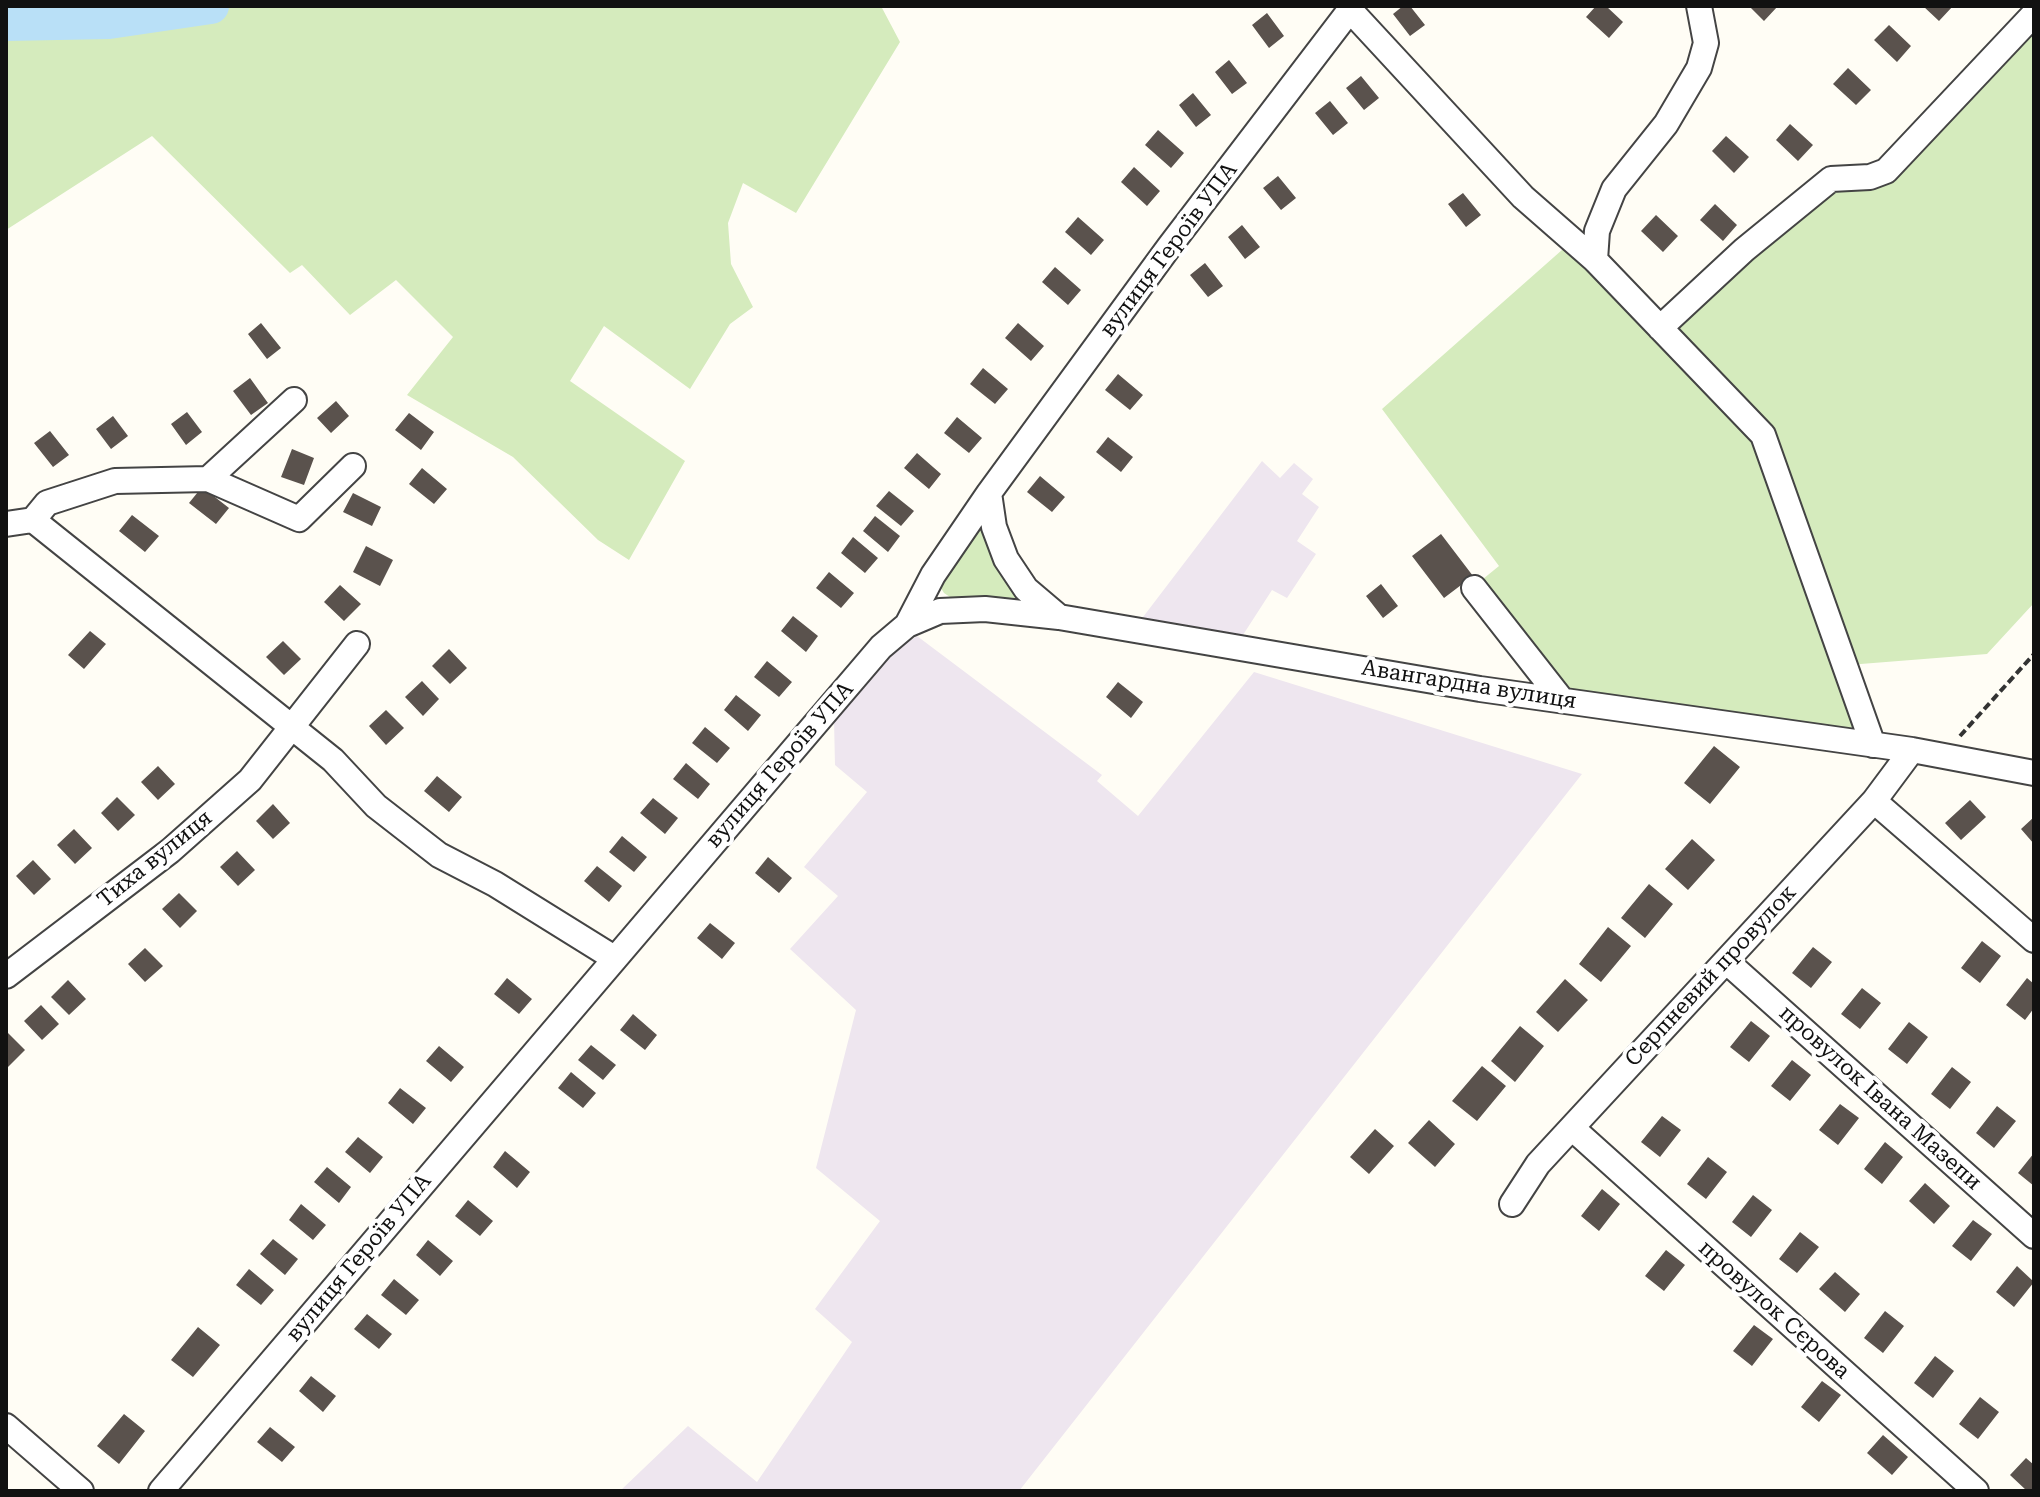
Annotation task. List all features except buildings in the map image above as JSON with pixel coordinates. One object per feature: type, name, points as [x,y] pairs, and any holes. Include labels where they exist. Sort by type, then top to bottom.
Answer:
[{"type":"street","points":[[1595,260],[1597,231],[1614,189],[1666,124],[1699,68],[1706,43],[1699,6]]},
{"type":"street","points":[[1352,8],[1523,197],[1595,260],[1763,435],[1873,745]]},
{"type":"street","name":"вулиця Героїв УПА","points":[[161,1491],[881,647],[907,625],[933,575],[989,493],[1169,247],[1352,8]]},
{"type":"street","points":[[1660,328],[1744,250],[1831,179],[1870,177],[1886,171],[2034,14]]},
{"type":"street","points":[[208,479],[294,400]]},
{"type":"street","points":[[6,524],[33,520],[47,503],[115,481],[208,479],[299,519],[353,466]]},
{"type":"street","points":[[989,493],[994,527],[1006,559],[1026,589],[1059,617]]},
{"type":"street","points":[[33,520],[333,760],[376,806],[439,855],[495,884],[614,958]]},
{"type":"street","points":[[1474,588],[1561,699]]},
{"type":"street","name":"Авангардна вулиця","points":[[907,625],[940,611],[985,609],[1059,617],[1561,699],[1912,750],[2034,773]]},
{"type":"street","name":"Тиха вулиця","points":[[6,976],[170,851],[250,780],[357,644]]},
{"type":"street","name":"Серпневий провулок","points":[[1512,1204],[1538,1164],[1874,801],[1912,750]]},
{"type":"street","points":[[1874,801],[2034,940]]},
{"type":"street","name":"провулок Івана Мазепи","points":[[1726,961],[2034,1236]]},
{"type":"street","name":"провулок Сєрова","points":[[1572,1128],[1976,1491]]},
{"type":"street","points":[[6,1426],[81,1491]]},
{"type":"path","points":[[1942,756],[2034,654]]},
{"type":"shaded area","points":[[1262,461],[1280,478],[1294,463],[1313,479],[1302,494],[1319,507],[1297,541],[1316,554],[1287,598],[1272,590],[1241,638],[1140,621]]},
{"type":"shaded area","points":[[917,636],[1102,775],[1097,781],[1138,816],[1254,672],[1582,774],[1019,1491],[620,1491],[688,1426],[757,1482],[852,1342],[815,1309],[880,1221],[816,1168],[856,1010],[790,949],[838,896],[804,867],[867,792],[835,765],[834,720],[891,653]]},
{"type":"green space","points":[[6,6],[881,6],[900,42],[796,213],[743,183],[728,223],[731,264],[753,307],[730,324],[690,389],[604,326],[570,381],[685,461],[629,560],[598,540],[513,457],[407,395],[453,337],[396,280],[350,315],[302,265],[290,273],[152,136],[6,230]]},
{"type":"green space","points":[[2034,21],[2034,603],[1987,654],[1848,665],[1776,453],[1675,327],[1825,190],[1857,184]]},
{"type":"green space","points":[[1571,242],[1749,426],[1858,732],[1566,689],[1483,579],[1499,566],[1382,409]]},
{"type":"green space","points":[[985,508],[1034,603],[953,599],[939,585]]},
{"type":"waterway","points":[[6,23],[109,21],[211,6]]}]
